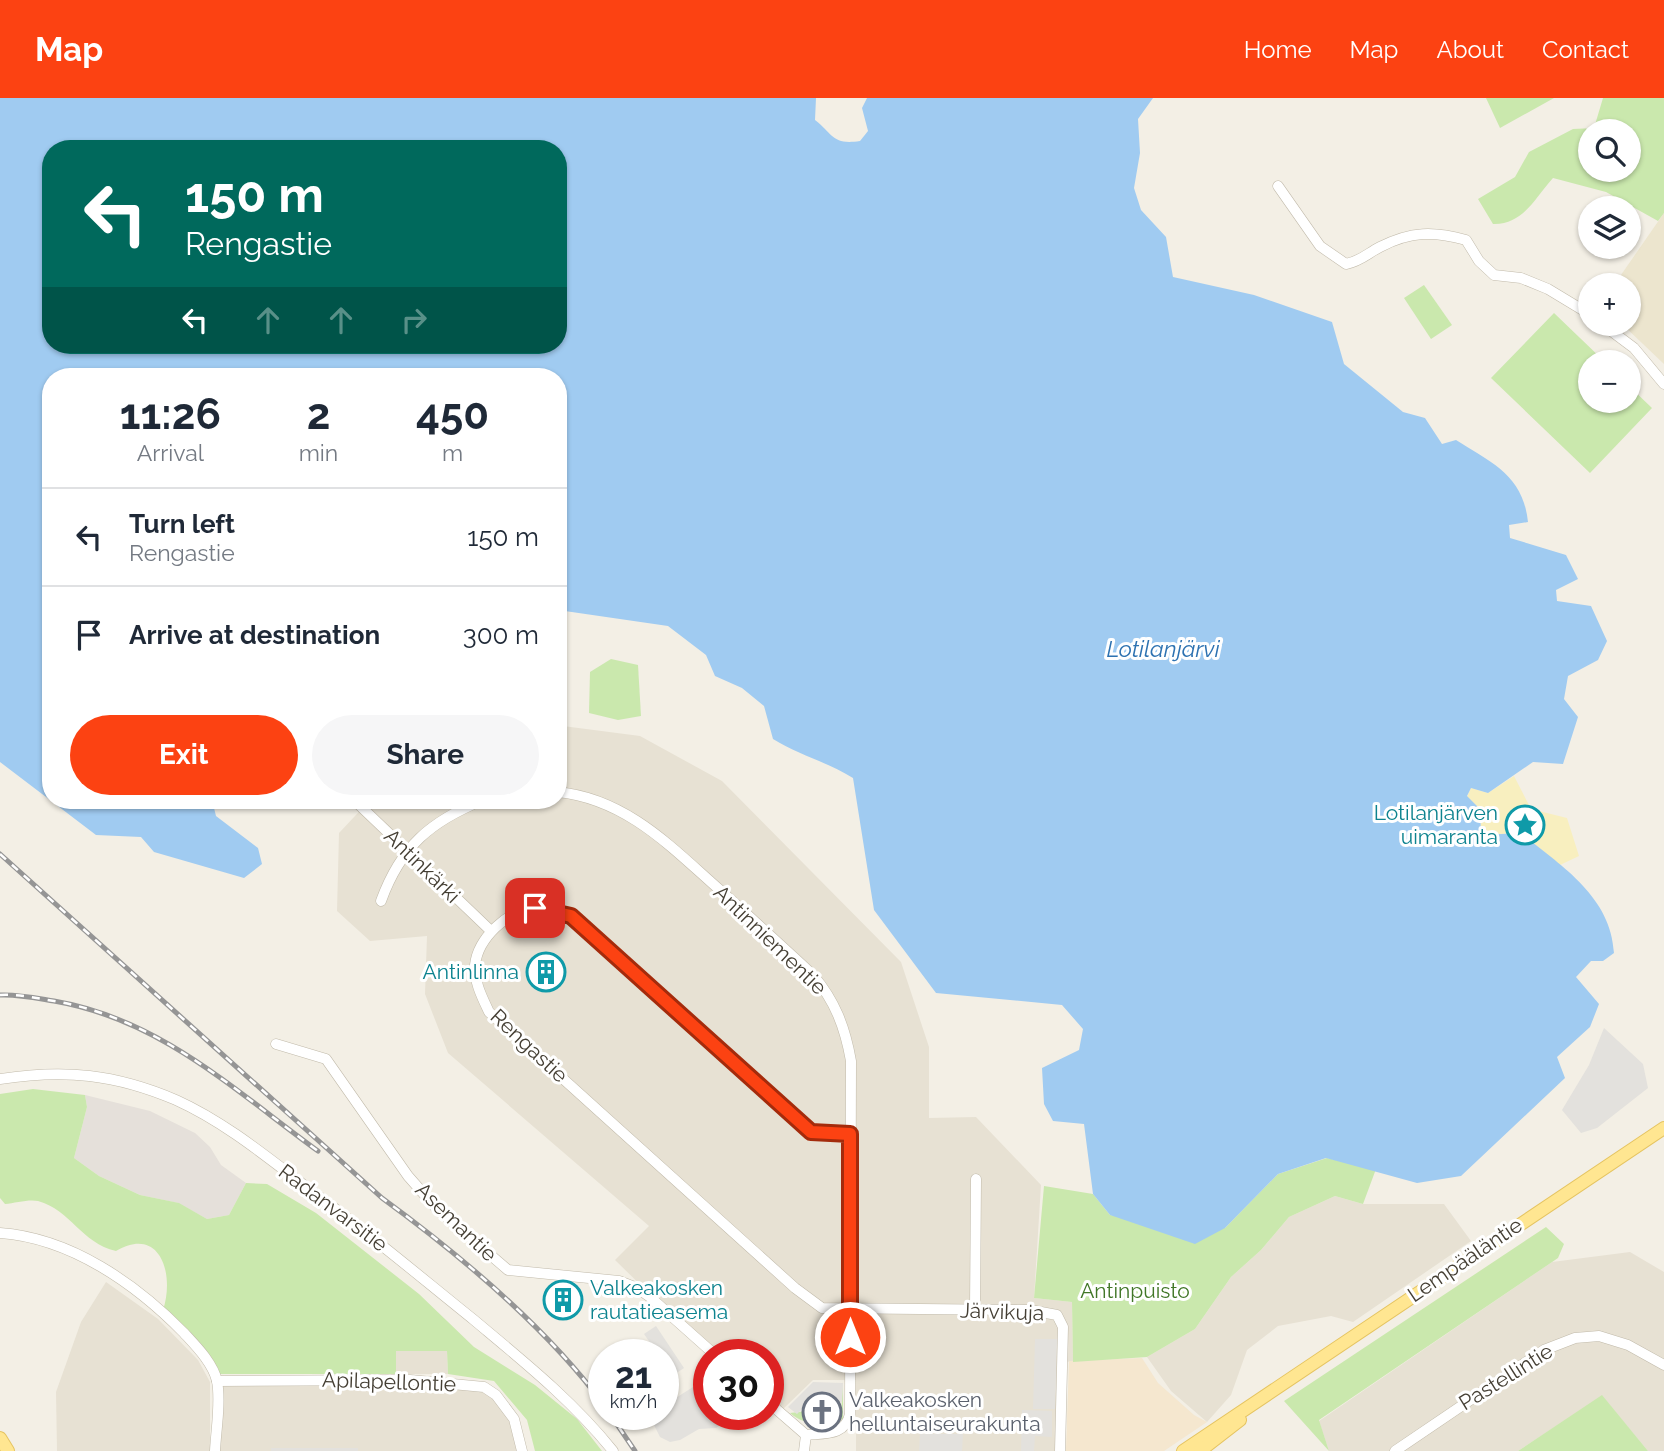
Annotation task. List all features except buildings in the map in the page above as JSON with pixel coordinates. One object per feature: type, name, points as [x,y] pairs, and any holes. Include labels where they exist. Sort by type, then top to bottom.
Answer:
[{"type":"main road","name":"Lempääläntie","points":[[1183,1451],[1664,1128]]},
{"type":"main road","name":"Lempääläntie","points":[[1200,1451],[1269,1394]]},
{"type":"main road","points":[[0,1438],[8,1451]]},
{"type":"street","points":[[1279,186],[1320,246],[1346,264],[1359,261],[1378,247],[1409,234],[1437,232],[1466,240],[1479,261],[1494,275],[1521,278],[1548,289],[1578,307]]},
{"type":"street","points":[[1618,336],[1634,348],[1664,384]]},
{"type":"street","name":"Antinniementie","points":[[567,795],[605,803],[632,816],[661,836],[813,975],[828,993],[847,1034],[851,1060],[848,1422],[838,1432],[806,1435]]},
{"type":"street","name":"Antinkärki","points":[[364,809],[491,931]]},
{"type":"street","points":[[382,901],[409,850],[429,827],[462,809]]},
{"type":"street","points":[[491,931],[515,914],[535,908],[571,916],[811,1132],[850,1134]]},
{"type":"street","name":"Rengastie","points":[[491,931],[481,947],[475,966],[478,989],[489,1012],[795,1288],[822,1308],[850,1311]]},
{"type":"street","name":"Asemantie","points":[[276,1044],[326,1059],[408,1176],[437,1209],[508,1270],[619,1282],[637,1288],[697,1339]]},
{"type":"street","name":"Radanvarsitie","points":[[0,1079],[54,1072],[106,1077],[175,1100],[225,1126],[373,1238],[500,1342],[574,1406],[613,1451]]},
{"type":"street","points":[[975,1310],[976,1179]]},
{"type":"street","points":[[0,1233],[21,1235],[84,1257],[159,1307],[202,1352],[217,1381],[215,1451]]},
{"type":"street","name":"Järvikuja","points":[[850,1311],[1045,1310],[1061,1320],[1060,1451]]},
{"type":"street","name":"Pastellintie","points":[[1395,1451],[1544,1350],[1575,1338],[1599,1336],[1628,1345],[1664,1365]]},
{"type":"street","name":"Apilapellontie","points":[[217,1381],[410,1380],[484,1387],[496,1395],[514,1419],[522,1451]]},
{"type":"street","points":[[784,1416],[806,1435],[806,1451]]},
{"type":"shaded area","points":[[1664,213],[1664,364],[1635,336],[1641,336],[1641,273],[1622,273],[1632,259],[1641,259],[1641,246]]},
{"type":"shaded area","points":[[567,727],[640,736],[722,781],[901,962],[929,1047],[929,1118],[976,1117],[1041,1185],[1034,1298],[1072,1302],[1073,1362],[1058,1361],[1056,1451],[856,1451],[856,1380],[813,1380],[784,1408],[784,1339],[696,1339],[615,1260],[649,1226],[448,1053],[425,994],[427,936],[370,941],[337,911],[339,833],[362,809],[567,809]]},
{"type":"shaded area","points":[[1604,1028],[1643,1064],[1648,1088],[1597,1128],[1581,1133],[1562,1110],[1589,1065]]},
{"type":"shaded area","points":[[85,1095],[150,1111],[195,1133],[210,1147],[221,1165],[246,1183],[229,1215],[207,1219],[178,1203],[140,1195],[99,1176],[74,1158],[87,1107]]},
{"type":"shaded area","points":[[1335,1196],[1363,1204],[1444,1204],[1471,1241],[1353,1322],[1331,1316],[1278,1326],[1247,1350],[1231,1395],[1207,1422],[1171,1391],[1147,1357],[1195,1329],[1231,1277],[1261,1250],[1289,1217]]},
{"type":"shaded area","points":[[1630,1252],[1664,1272],[1664,1451],[1648,1451],[1602,1396],[1518,1451],[1329,1451],[1319,1421],[1552,1262]]},
{"type":"shaded area","points":[[106,1282],[158,1319],[198,1360],[210,1382],[210,1451],[57,1451],[56,1392],[81,1322]]},
{"type":"shaded area","points":[[656,1326],[665,1339],[648,1339],[644,1334]]},
{"type":"shaded area","points":[[1035,1339],[1057,1339],[1055,1409],[1033,1409]]},
{"type":"shaded area","points":[[396,1351],[447,1351],[448,1374],[396,1374]]},
{"type":"shaded area","points":[[1142,1358],[1158,1383],[1194,1415],[1207,1422],[1164,1451],[1066,1451],[1069,1361]]},
{"type":"shaded area","points":[[223,1381],[406,1382],[484,1390],[494,1398],[513,1424],[519,1451],[219,1451],[217,1390]]},
{"type":"shaded area","points":[[813,1382],[843,1383],[842,1402],[808,1403],[797,1414],[788,1407]]},
{"type":"shaded area","points":[[693,1387],[693,1430],[697,1430],[680,1440],[670,1442],[660,1437],[656,1430],[679,1430],[679,1396]]},
{"type":"shaded area","points":[[1022,1410],[1052,1411],[1052,1437],[1035,1436],[1034,1451],[1021,1451]]},
{"type":"shaded area","points":[[920,1434],[963,1434],[962,1451],[919,1451]]},
{"type":"shaded area","points":[[271,1448],[358,1448],[358,1451],[271,1451]]},
{"type":"green space","points":[[1486,98],[1554,98],[1500,128]]},
{"type":"green space","points":[[1603,98],[1664,98],[1664,213],[1658,221],[1641,212],[1641,196],[1613,196],[1553,178],[1520,215],[1503,223],[1493,224],[1478,199],[1515,177],[1529,152],[1578,129],[1578,182],[1641,182],[1641,119],[1597,119]]},
{"type":"green space","points":[[1424,285],[1452,325],[1431,339],[1404,298]]},
{"type":"green space","points":[[1554,313],[1593,350],[1578,350],[1578,413],[1641,413],[1641,397],[1652,408],[1590,473],[1491,378]]},
{"type":"green space","points":[[611,659],[638,665],[641,716],[618,720],[589,713],[590,672]]},
{"type":"green space","points":[[33,1089],[85,1095],[87,1107],[74,1158],[99,1176],[140,1195],[179,1203],[207,1219],[229,1215],[246,1183],[267,1184],[316,1213],[419,1294],[474,1347],[535,1385],[577,1419],[602,1451],[535,1451],[527,1420],[494,1381],[448,1374],[447,1351],[396,1351],[396,1374],[220,1374],[163,1310],[167,1282],[165,1269],[153,1249],[144,1244],[131,1245],[116,1251],[104,1247],[49,1205],[38,1201],[5,1204],[0,1198],[0,1094]]},
{"type":"green space","name":"Antinpuisto","points":[[1327,1158],[1376,1169],[1363,1204],[1335,1196],[1289,1217],[1261,1250],[1231,1277],[1195,1329],[1147,1357],[1073,1362],[1072,1302],[1034,1298],[1044,1186],[1093,1194],[1110,1215],[1225,1228],[1278,1174]]},
{"type":"green space","points":[[1546,1227],[1564,1244],[1558,1258],[1319,1420],[1329,1451],[1284,1401]]},
{"type":"green space","points":[[843,1381],[843,1419],[830,1424],[815,1424],[790,1413],[807,1411],[811,1404],[806,1418],[833,1419],[841,1415]]},
{"type":"green space","points":[[1602,1395],[1648,1451],[1518,1451]]},
{"type":"sand","name":"Lotilanjärven uimaranta","points":[[1514,776],[1531,809],[1567,818],[1579,856],[1560,865],[1521,833],[1481,835],[1480,809],[1467,797],[1471,788],[1488,793]]},
{"type":"water","name":"Lotilanjärvi","points":[[0,98],[816,98],[815,120],[834,138],[851,142],[860,141],[868,131],[862,108],[867,98],[1153,98],[1138,119],[1140,153],[1134,188],[1141,210],[1166,237],[1173,277],[1254,295],[1332,322],[1344,364],[1403,412],[1425,418],[1442,444],[1456,440],[1493,464],[1513,481],[1525,506],[1528,522],[1509,525],[1510,538],[1566,555],[1578,579],[1556,590],[1557,601],[1591,606],[1607,641],[1598,660],[1568,676],[1564,699],[1578,717],[1563,764],[1533,762],[1488,793],[1471,788],[1467,796],[1480,809],[1481,835],[1521,833],[1581,884],[1604,915],[1611,933],[1614,953],[1603,961],[1591,961],[1576,977],[1599,1004],[1590,1027],[1557,1057],[1565,1078],[1461,1176],[1417,1183],[1326,1158],[1278,1174],[1225,1228],[1195,1244],[1110,1215],[1093,1194],[1084,1124],[1053,1121],[1044,1104],[1042,1068],[1079,1050],[1083,1029],[1062,1005],[936,993],[874,910],[853,778],[773,739],[764,706],[742,688],[715,676],[706,655],[668,626],[567,611],[567,368],[42,368],[42,794],[0,762]]},
{"type":"water","name":"Lotilanjärvi","points":[[62,809],[214,809],[216,816],[258,848],[262,864],[244,878],[154,852],[141,837],[96,835]]},
{"type":"railway","points":[[0,854],[382,1198],[441,1243],[529,1320],[588,1385]]},
{"type":"railway","points":[[0,995],[54,1001],[92,1010],[128,1023],[162,1040],[226,1081],[318,1151]]},
{"type":"railway","points":[[621,1430],[635,1451]]},
{"type":"place","name":"Lotilanjärven uimaranta","points":[[1525,825]]},
{"type":"place","name":"Antinlinna","points":[[546,972]]},
{"type":"place","name":"Valkeakosken rautatieasema","points":[[563,1300]]},
{"type":"place","name":"Valkeakosken helluntaiseurakunta","points":[[822,1412]]},
{"type":"route","points":[[535,908],[571,916],[747,1071],[811,1132],[850,1134],[850,1337]]}]
